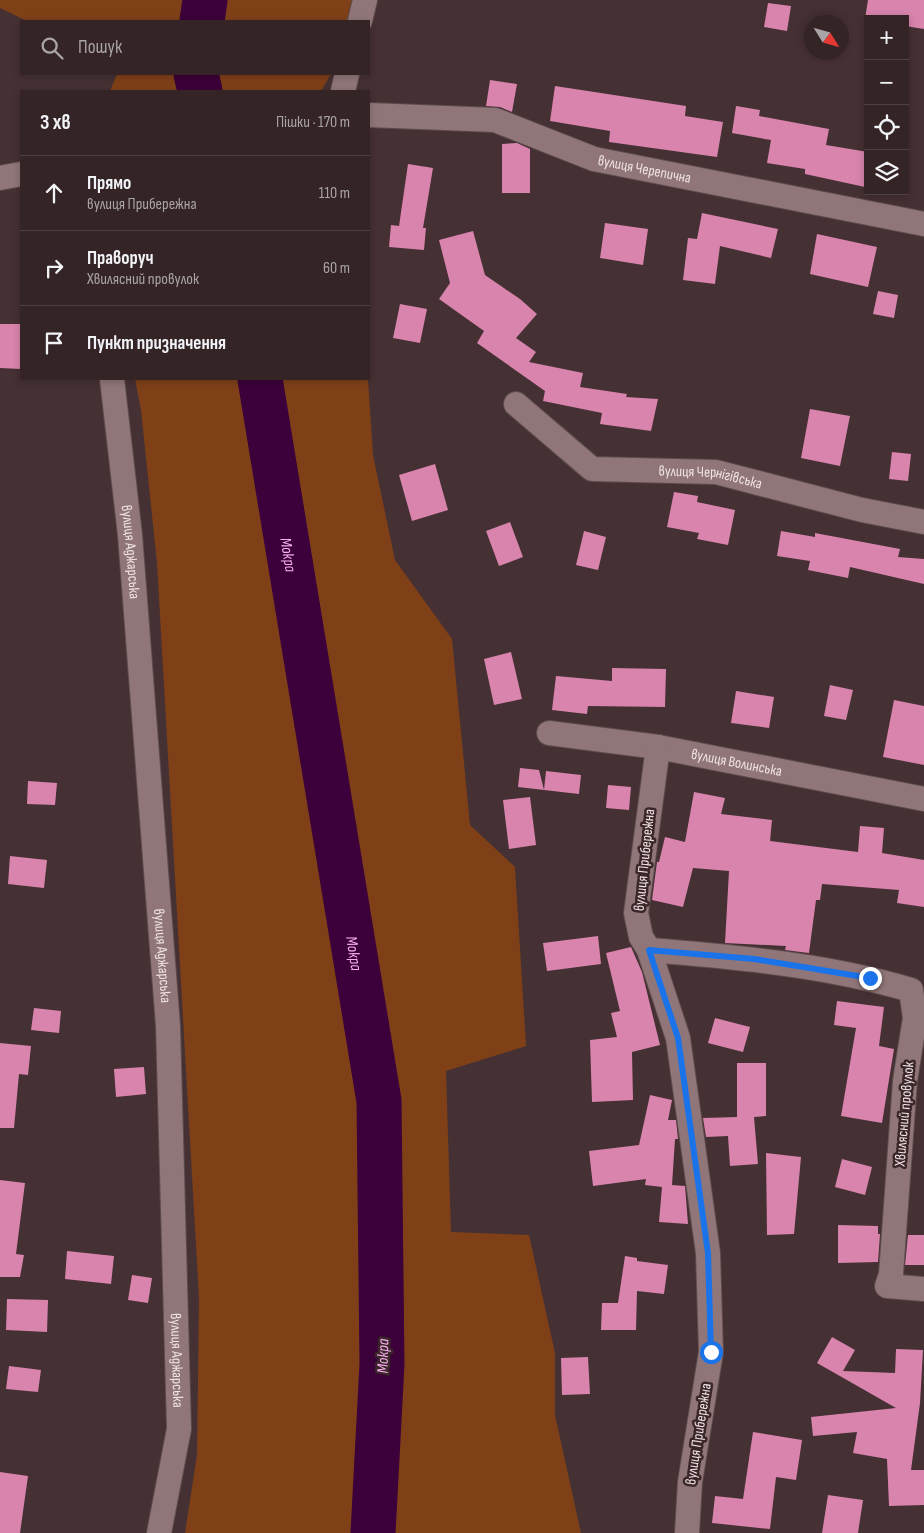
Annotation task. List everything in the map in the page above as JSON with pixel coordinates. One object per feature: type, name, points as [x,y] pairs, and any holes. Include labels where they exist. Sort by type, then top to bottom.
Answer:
[{"type":"street","points":[[360,20],[365,0]]},
{"type":"street","points":[[343,90],[347,75]]},
{"type":"street","name":"вулиця Черепична","points":[[370,115],[495,120],[594,159],[924,224]]},
{"type":"street","points":[[0,178],[20,174]]},
{"type":"street","name":"вулиця Аджарська","points":[[112,380],[130,535],[168,1026],[179,1429],[159,1533]]},
{"type":"street","name":"вулиця Чернігівська","points":[[516,404],[592,469],[716,472],[862,510],[924,522]]},
{"type":"street","name":"вулиця Волинська","points":[[549,733],[658,747],[924,799]]},
{"type":"street","name":"вулиця Прибережна","points":[[658,747],[636,913],[641,937],[649,950],[678,1038],[708,1253],[711,1352],[690,1482],[686,1533]]},
{"type":"street","name":"Хвилясний провулок","points":[[649,950],[754,959],[870,978],[911,990],[915,1018],[905,1080],[891,1274],[887,1286],[924,1289]]},
{"type":"shaded area","points":[[0,0],[362,0],[356,20],[25,20],[0,8]]},
{"type":"shaded area","points":[[117,75],[330,75],[322,90],[110,90]]},
{"type":"shaded area","points":[[135,380],[368,380],[373,455],[395,560],[452,639],[470,825],[515,867],[526,1046],[446,1071],[451,1232],[529,1235],[555,1353],[555,1415],[581,1533],[185,1533],[197,1455],[199,1298],[157,563],[141,410]]},
{"type":"building","points":[[868,0],[924,0],[924,29],[909,27],[909,15],[866,15]]},
{"type":"building","points":[[768,3],[791,6],[787,31],[764,27]]},
{"type":"building","points":[[490,80],[517,84],[512,112],[500,107],[486,106]]},
{"type":"building","points":[[555,86],[686,106],[685,116],[723,122],[717,157],[609,142],[610,131],[550,121]]},
{"type":"building","points":[[736,106],[760,110],[759,116],[829,129],[826,145],[864,151],[864,187],[805,174],[805,169],[767,163],[771,140],[732,133]]},
{"type":"building","points":[[517,143],[530,149],[530,193],[502,193],[502,144]]},
{"type":"building","points":[[408,164],[433,168],[423,228],[426,228],[424,250],[389,247],[391,225],[399,226]]},
{"type":"building","points":[[702,213],[778,229],[771,258],[720,246],[715,284],[683,280],[688,238],[697,239]]},
{"type":"building","points":[[605,223],[648,229],[643,265],[600,258]]},
{"type":"building","points":[[473,231],[485,275],[520,299],[537,314],[516,338],[536,352],[529,362],[583,373],[580,387],[627,394],[626,397],[658,399],[651,431],[600,424],[602,413],[543,401],[545,391],[477,343],[484,331],[439,299],[450,283],[439,240]]},
{"type":"building","points":[[817,234],[877,247],[868,287],[810,274]]},
{"type":"building","points":[[878,291],[898,295],[894,318],[873,314]]},
{"type":"building","points":[[400,304],[427,309],[420,343],[393,338]]},
{"type":"building","points":[[0,324],[20,324],[20,369],[0,368]]},
{"type":"building","points":[[810,409],[850,416],[840,466],[801,458]]},
{"type":"building","points":[[892,452],[911,454],[908,481],[889,479]]},
{"type":"building","points":[[435,464],[448,510],[412,521],[399,475]]},
{"type":"building","points":[[674,492],[698,496],[697,502],[735,510],[728,545],[697,539],[699,533],[667,527]]},
{"type":"building","points":[[510,522],[523,557],[499,566],[486,531]]},
{"type":"building","points":[[584,531],[606,537],[598,570],[576,565]]},
{"type":"building","points":[[781,531],[815,537],[815,533],[900,549],[898,557],[924,559],[924,584],[850,567],[848,578],[808,570],[810,561],[777,556]]},
{"type":"building","points":[[511,652],[522,699],[494,705],[484,659]]},
{"type":"building","points":[[612,668],[666,669],[665,707],[588,706],[587,714],[552,710],[556,676],[612,681]]},
{"type":"building","points":[[830,685],[853,690],[846,720],[824,716]]},
{"type":"building","points":[[736,691],[774,697],[769,728],[731,723]]},
{"type":"building","points":[[894,700],[924,706],[924,765],[883,757]]},
{"type":"building","points":[[520,768],[539,770],[544,790],[518,787]]},
{"type":"building","points":[[546,771],[581,775],[579,794],[544,790]]},
{"type":"building","points":[[28,781],[57,783],[55,805],[27,804]]},
{"type":"building","points":[[608,785],[631,787],[629,810],[606,808]]},
{"type":"building","points":[[694,792],[725,798],[721,814],[772,820],[770,841],[858,852],[860,826],[884,828],[882,853],[924,860],[924,907],[897,903],[899,890],[822,884],[820,900],[816,900],[809,953],[785,950],[786,946],[725,943],[729,871],[693,868],[683,907],[652,900],[657,862],[659,862],[665,837],[685,842]]},
{"type":"building","points":[[530,797],[536,845],[509,849],[503,800]]},
{"type":"building","points":[[10,856],[47,860],[44,888],[8,884]]},
{"type":"building","points":[[598,936],[601,964],[547,971],[543,943]]},
{"type":"building","points":[[631,947],[642,972],[660,1045],[632,1052],[633,1100],[592,1102],[590,1040],[617,1037],[611,1013],[620,1011],[606,953]]},
{"type":"building","points":[[837,1001],[884,1007],[879,1046],[894,1049],[882,1123],[841,1116],[856,1028],[834,1025]]},
{"type":"building","points":[[34,1008],[61,1011],[59,1033],[31,1030]]},
{"type":"building","points":[[715,1018],[750,1027],[743,1052],[708,1043]]},
{"type":"building","points":[[0,1043],[31,1046],[28,1075],[19,1074],[14,1128],[0,1128]]},
{"type":"building","points":[[737,1063],[766,1063],[766,1116],[754,1117],[758,1164],[730,1166],[728,1136],[706,1137],[703,1118],[737,1117]]},
{"type":"building","points":[[144,1067],[146,1094],[116,1097],[114,1069]]},
{"type":"building","points":[[650,1095],[672,1100],[668,1120],[676,1120],[678,1139],[675,1139],[672,1185],[685,1186],[688,1224],[659,1222],[662,1187],[645,1185],[646,1179],[593,1186],[589,1151],[639,1145]]},
{"type":"building","points":[[766,1153],[801,1157],[794,1234],[767,1235]]},
{"type":"building","points":[[842,1159],[872,1167],[865,1195],[835,1187]]},
{"type":"building","points":[[0,1180],[25,1183],[16,1254],[24,1255],[20,1277],[0,1277]]},
{"type":"building","points":[[838,1225],[878,1226],[878,1234],[880,1234],[878,1262],[838,1263]]},
{"type":"building","points":[[908,1235],[924,1235],[924,1265],[905,1265]]},
{"type":"building","points":[[67,1251],[114,1256],[111,1284],[65,1279]]},
{"type":"building","points":[[625,1256],[637,1258],[637,1261],[668,1265],[664,1294],[637,1291],[636,1330],[601,1330],[602,1303],[618,1303]]},
{"type":"building","points":[[132,1275],[152,1278],[148,1303],[128,1300]]},
{"type":"building","points":[[7,1299],[48,1300],[47,1332],[6,1330]]},
{"type":"building","points":[[832,1337],[855,1350],[843,1371],[895,1373],[896,1349],[923,1350],[920,1403],[911,1470],[924,1470],[924,1505],[889,1506],[887,1459],[853,1453],[857,1432],[813,1436],[811,1417],[896,1408],[817,1363]]},
{"type":"building","points":[[588,1357],[590,1394],[562,1395],[561,1358]]},
{"type":"building","points":[[9,1366],[41,1370],[38,1392],[6,1389]]},
{"type":"building","points":[[753,1432],[802,1440],[796,1480],[776,1477],[770,1529],[712,1523],[715,1496],[743,1499]]},
{"type":"building","points":[[0,1472],[28,1476],[20,1533],[0,1533]]},
{"type":"building","points":[[828,1495],[863,1500],[858,1533],[822,1533]]},
{"type":"waterway","name":"Мокра","points":[[202,20],[205,0]]},
{"type":"waterway","name":"Мокра","points":[[196,75],[200,90]]},
{"type":"waterway","name":"Мокра","points":[[260,380],[379,1101],[382,1364],[373,1533]]},
{"type":"route","points":[[711,1352],[708,1253],[678,1038],[649,950],[754,959],[870,978]]}]
